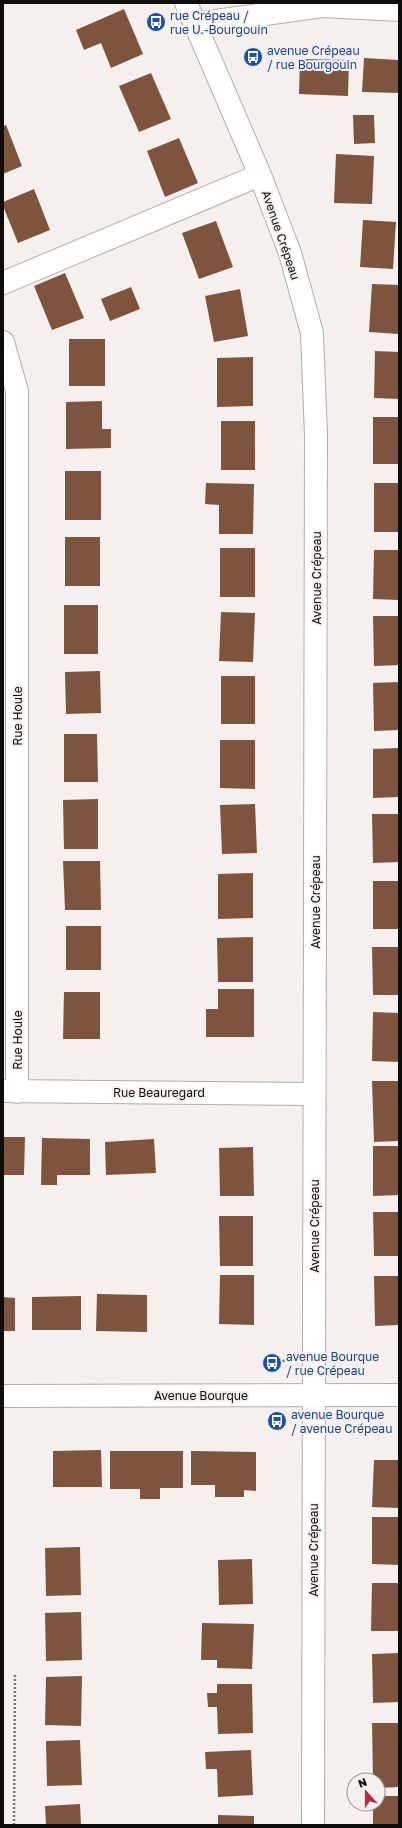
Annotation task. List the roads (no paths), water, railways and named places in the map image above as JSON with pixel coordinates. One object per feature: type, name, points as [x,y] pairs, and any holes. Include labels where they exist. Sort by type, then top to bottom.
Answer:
[{"type":"street","name":"Avenue Crépeau","points":[[186,3],[260,175],[290,253],[312,333],[316,435],[313,1825]]},
{"type":"street","points":[[194,24],[322,6],[399,10]]},
{"type":"street","points":[[3,283],[260,175]]},
{"type":"street","name":"Rue Houle","points":[[3,342],[17,391],[10,1092]]},
{"type":"street","name":"Rue Beauregard","points":[[10,1092],[314,1094]]},
{"type":"street","name":"Avenue Bourque","points":[[3,1396],[399,1395]]},
{"type":"place","name":"rue Crépeau / rue U.-Bourgouin","points":[[156,22]]},
{"type":"place","name":"avenue Crépeau / rue Bourgouin","points":[[253,57]]},
{"type":"place","name":"avenue Bourque / rue Crépeau","points":[[272,1363]]},
{"type":"place","name":"avenue Bourque / avenue Crépeau","points":[[277,1421]]}]
